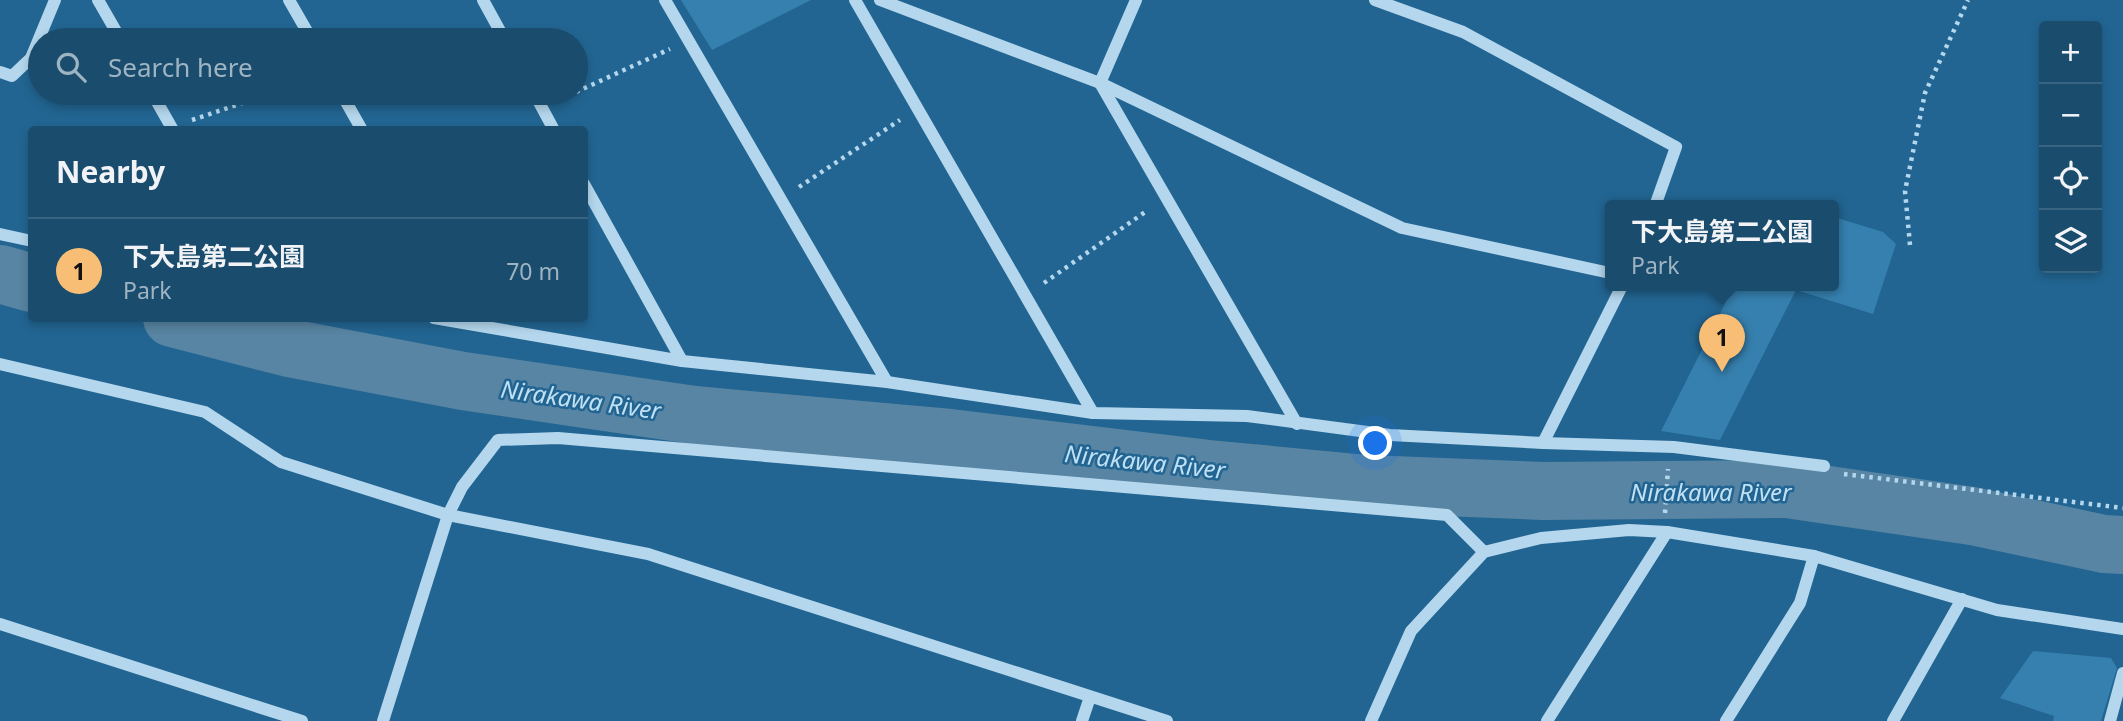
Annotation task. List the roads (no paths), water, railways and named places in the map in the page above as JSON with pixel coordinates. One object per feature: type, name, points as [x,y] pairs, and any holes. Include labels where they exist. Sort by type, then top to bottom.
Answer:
[{"type":"street","points":[[43,28],[55,0]]},
{"type":"street","points":[[98,0],[114,28]]},
{"type":"street","points":[[289,0],[305,28]]},
{"type":"street","points":[[483,0],[498,28]]},
{"type":"street","points":[[665,0],[887,382]]},
{"type":"street","points":[[855,0],[1093,413]]},
{"type":"street","points":[[880,0],[1100,83],[1402,228],[1605,272]]},
{"type":"street","points":[[1100,83],[1136,0]]},
{"type":"street","points":[[1375,0],[1463,32],[1676,148],[1657,200]]},
{"type":"street","points":[[0,72],[12,76],[28,61]]},
{"type":"street","points":[[1100,83],[1297,424]]},
{"type":"street","points":[[159,105],[170,126]]},
{"type":"street","points":[[348,105],[360,126]]},
{"type":"street","points":[[540,105],[552,126]]},
{"type":"street","points":[[588,191],[682,361]]},
{"type":"street","points":[[0,234],[28,240]]},
{"type":"street","points":[[1543,443],[1619,291]]},
{"type":"street","points":[[472,322],[682,361],[887,382],[1093,413],[1247,416],[1390,435],[1670,447],[1825,466]]},
{"type":"street","points":[[0,364],[205,412],[281,462],[448,515],[648,554],[1167,721]]},
{"type":"street","points":[[383,721],[448,515],[462,487],[498,440],[558,438],[1447,515],[1485,552]]},
{"type":"street","points":[[1371,721],[1410,631],[1485,552],[1541,538],[1629,530],[1665,532],[1814,556],[1997,610],[2123,629]]},
{"type":"street","points":[[1547,721],[1665,532]]},
{"type":"street","points":[[1726,721],[1800,603],[1814,556]]},
{"type":"street","points":[[1893,721],[1962,599]]},
{"type":"street","points":[[0,624],[302,721]]},
{"type":"street","points":[[2110,721],[2123,673]]},
{"type":"street","points":[[1082,721],[1090,696]]},
{"type":"waterway","name":"Nirakawa River","points":[[0,274],[28,282]]},
{"type":"waterway","name":"Nirakawa River","points":[[188,322],[289,348],[463,381],[694,415],[950,438],[1209,469],[1367,484],[1543,491],[1787,489],[1972,516],[2104,544],[2123,545]]},
{"type":"place","name":"下大島第二公園","points":[[1722,372]]}]
